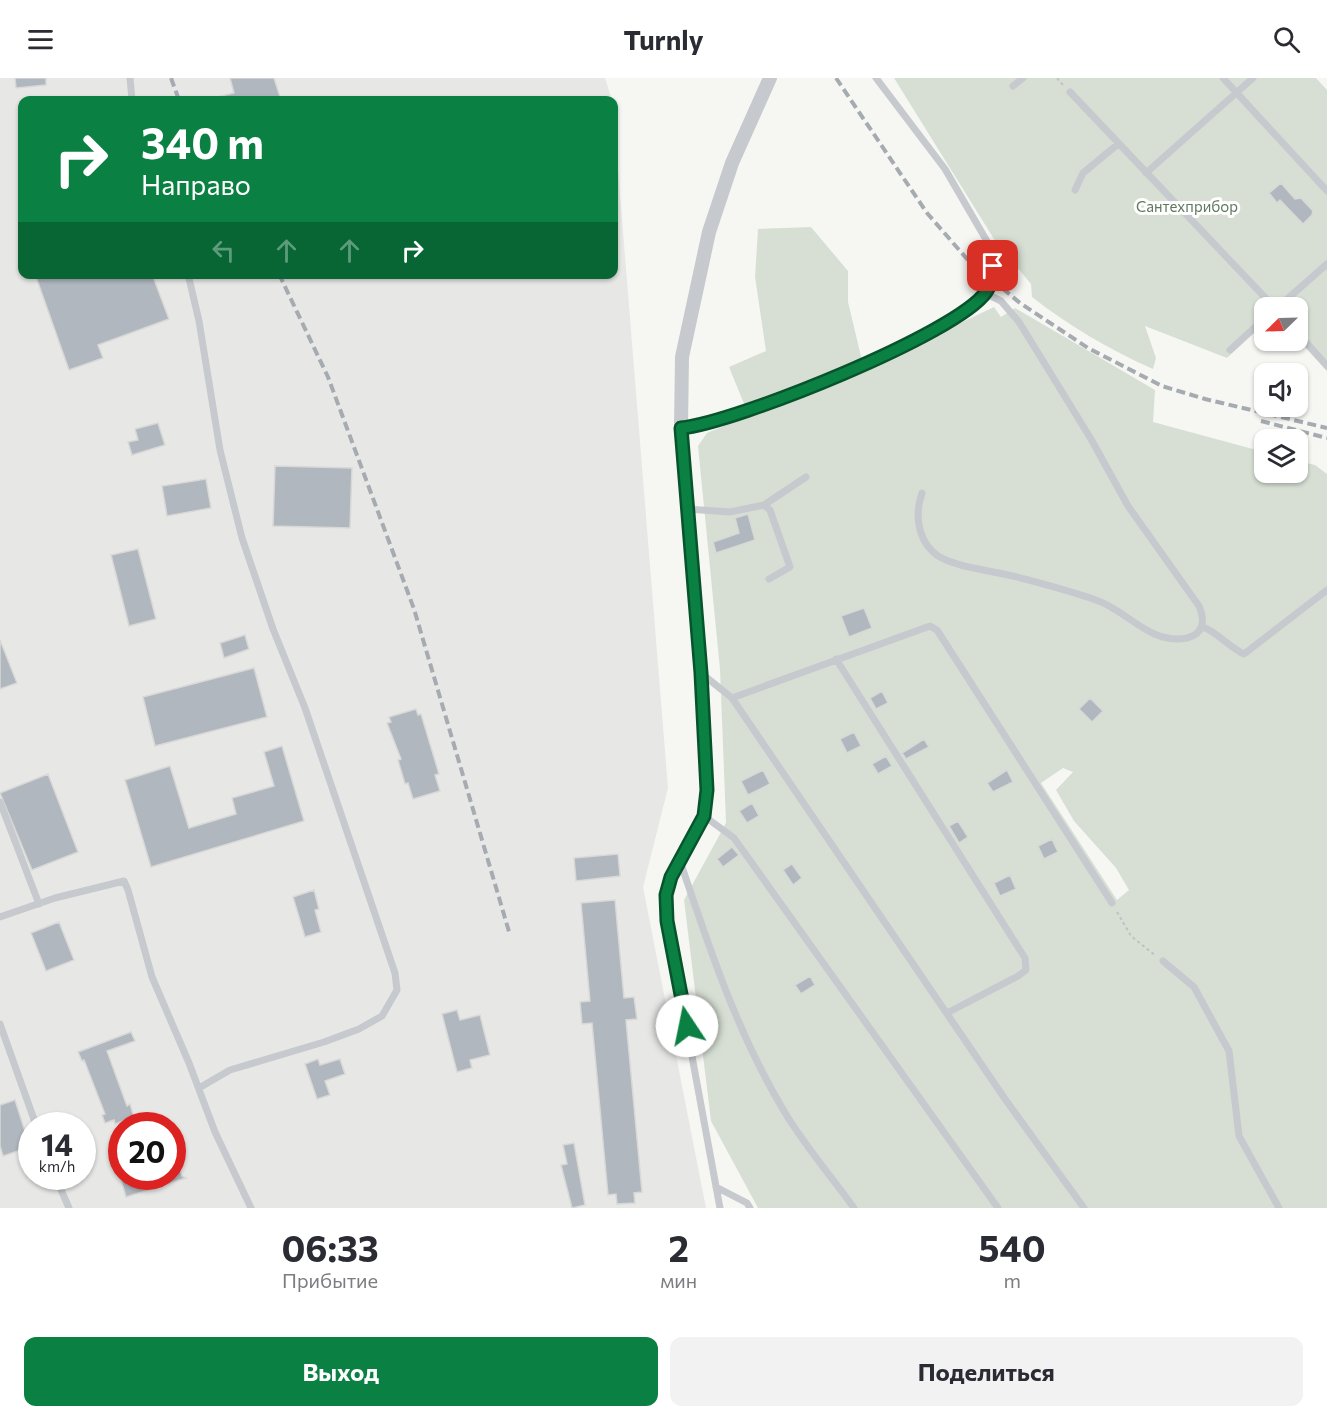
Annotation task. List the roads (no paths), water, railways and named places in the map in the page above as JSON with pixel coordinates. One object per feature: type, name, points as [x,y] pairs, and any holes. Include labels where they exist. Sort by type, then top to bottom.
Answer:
[{"type":"street","points":[[681,428],[682,357],[709,231],[732,163],[770,78]]},
{"type":"lane","points":[[129,78],[131,96]]},
{"type":"lane","points":[[720,1208],[667,921],[666,895],[680,861],[704,816],[707,790],[701,673],[681,428],[700,427],[752,409],[894,353],[958,315],[986,293],[991,282],[993,266],[988,243],[945,169],[876,78]]},
{"type":"lane","points":[[1013,86],[1023,78]]},
{"type":"lane","points":[[1223,78],[1327,191]]},
{"type":"lane","points":[[1146,173],[1253,78]]},
{"type":"lane","points":[[1070,92],[1265,297]]},
{"type":"lane","points":[[1075,190],[1083,173],[1118,144]]},
{"type":"lane","points":[[1289,297],[1327,264]]},
{"type":"lane","points":[[189,279],[199,321],[220,450],[242,538],[273,629],[305,708],[395,973],[397,990],[382,1016],[359,1029],[230,1070],[199,1088]]},
{"type":"lane","points":[[922,493],[916,510],[922,536],[934,554],[964,566],[1015,576],[1099,601],[1138,627],[1159,636],[1186,638],[1196,634],[1203,627],[1204,616],[1199,606],[1128,506],[1091,439],[1029,337],[1001,301],[986,293]]},
{"type":"lane","points":[[1230,350],[1254,328]]},
{"type":"lane","points":[[1308,344],[1327,366]]},
{"type":"lane","points":[[687,509],[730,512],[764,505],[806,477]]},
{"type":"lane","points":[[764,505],[770,510],[790,567],[769,579]]},
{"type":"lane","points":[[1203,627],[1212,631],[1227,646],[1244,654],[1327,590]]},
{"type":"lane","points":[[732,698],[930,626],[937,630],[1112,903]]},
{"type":"lane","points":[[836,659],[1024,958],[1026,970],[1018,976],[947,1013]]},
{"type":"lane","points":[[701,673],[732,698],[947,1013],[1084,1208]]},
{"type":"lane","points":[[0,802],[39,904]]},
{"type":"lane","points":[[704,816],[734,838],[998,1208]]},
{"type":"lane","points":[[680,861],[723,989],[774,1092],[785,1112],[854,1208]]},
{"type":"lane","points":[[0,917],[124,881],[152,977],[215,1132],[250,1208]]},
{"type":"lane","points":[[1163,961],[1194,987],[1229,1051],[1239,1136],[1279,1208]]},
{"type":"lane","points":[[0,1024],[31,1112]]},
{"type":"lane","points":[[716,1186],[747,1203],[750,1208]]},
{"type":"lane","points":[[61,1190],[69,1208]]},
{"type":"railway","points":[[171,78],[178,96]]},
{"type":"railway","points":[[836,78],[927,213],[967,259],[1020,303],[1088,348],[1162,386],[1205,399],[1327,428]]},
{"type":"railway","points":[[281,279],[328,377],[414,609],[510,935]]},
{"type":"railway","points":[[1261,421],[1327,438]]},
{"type":"park label","name":"Сантехприбор","points":[[1187,206]]}]
